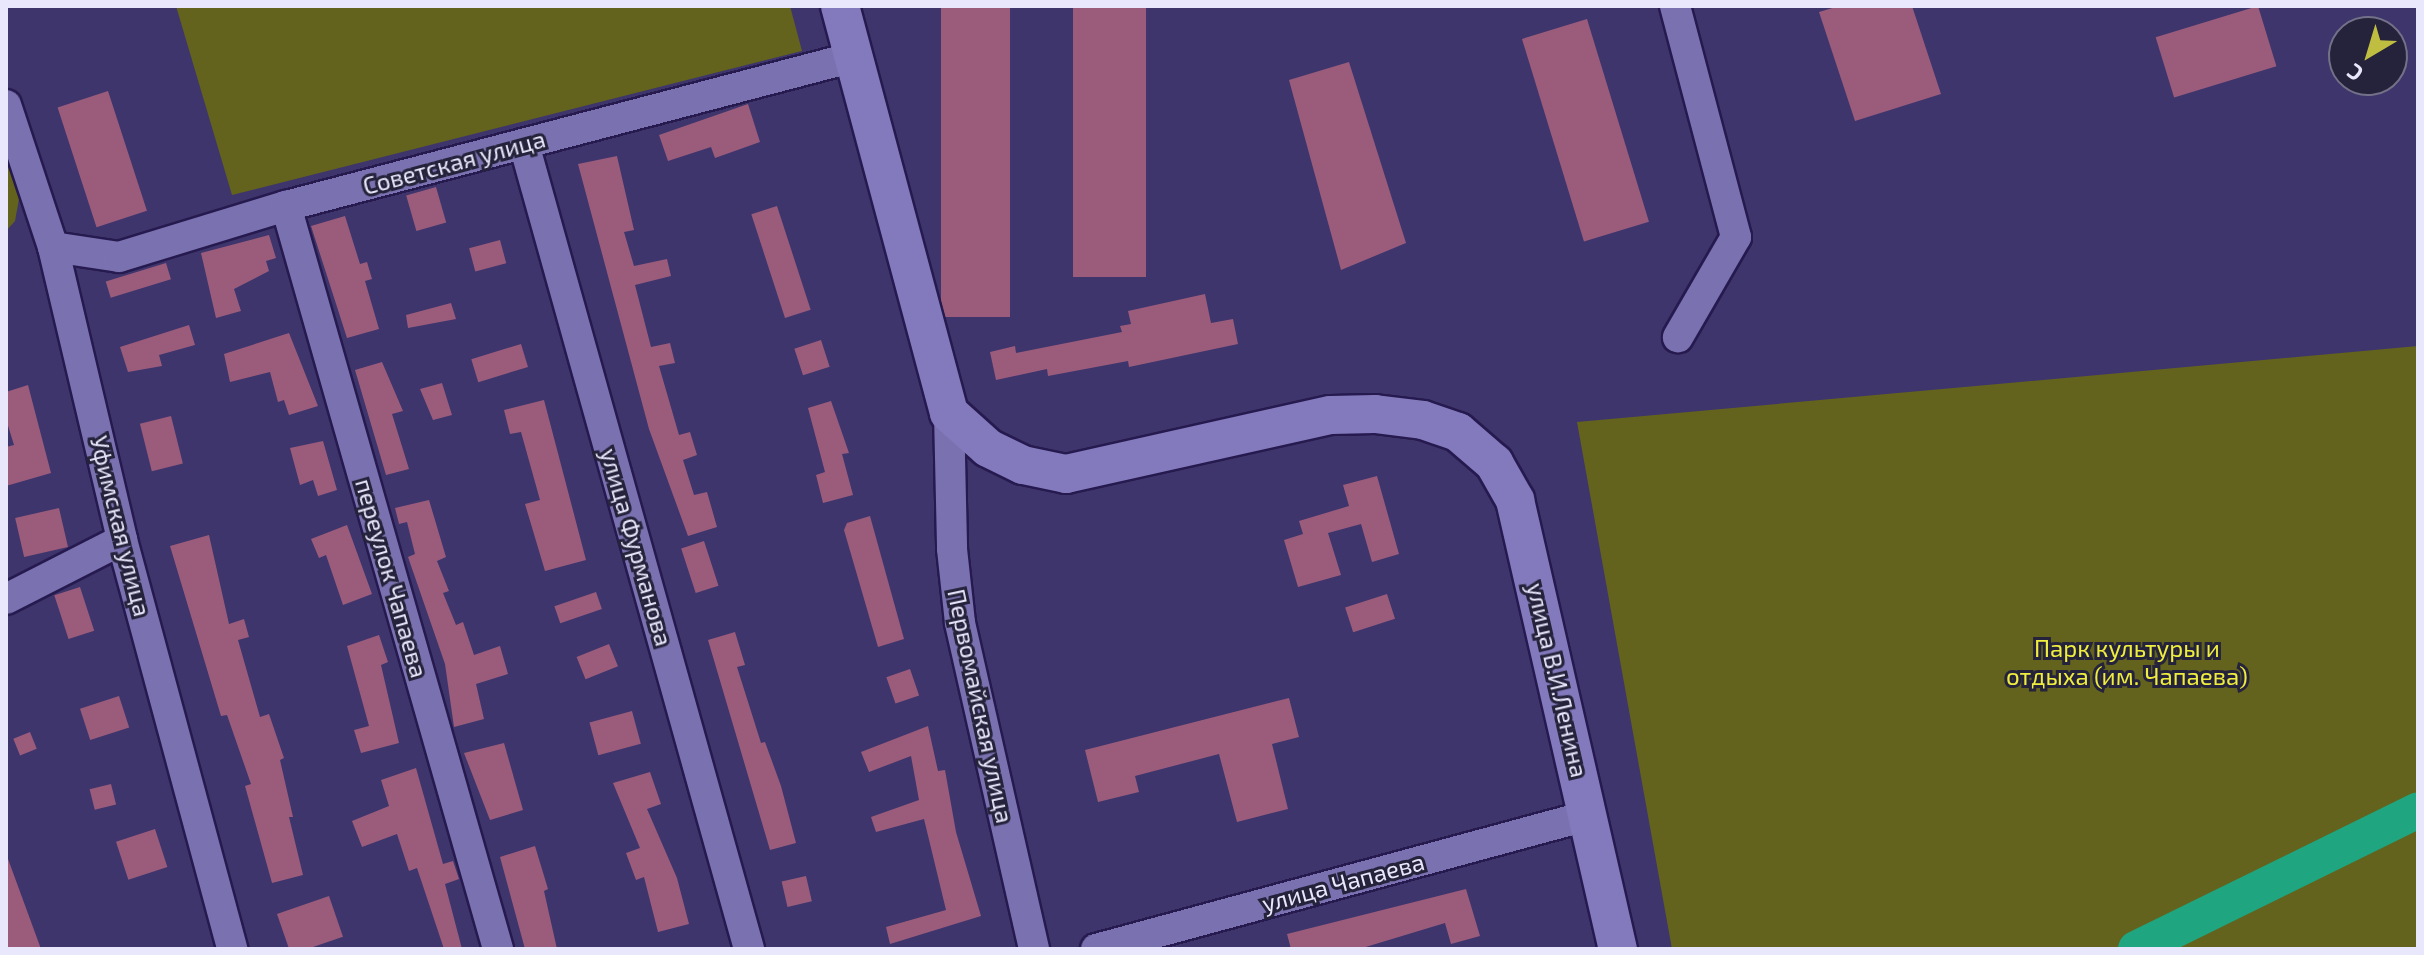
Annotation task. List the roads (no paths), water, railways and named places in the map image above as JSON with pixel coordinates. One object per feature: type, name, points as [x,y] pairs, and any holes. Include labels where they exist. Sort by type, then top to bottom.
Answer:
[{"type":"main road","name":"Первомайская улица","points":[[840,6],[949,413]]},
{"type":"main road","name":"улица В.И.Ленина","points":[[949,413],[988,448],[1023,465],[1066,474],[1331,415],[1423,420],[1458,432],[1494,463],[1515,500],[1590,815],[1618,949]]},
{"type":"street","points":[[1675,6],[1736,237],[1678,337]]},
{"type":"street","name":"Советская улица","points":[[53,247],[119,257],[286,206],[854,57]]},
{"type":"street","name":"Уфимская улица","points":[[6,105],[53,247],[122,540],[232,949]]},
{"type":"street","name":"улица Фурманова","points":[[524,144],[749,949]]},
{"type":"street","name":"переулок Чапаева","points":[[286,206],[498,949]]},
{"type":"street","name":"Первомайская улица","points":[[949,413],[960,623],[1034,949]]},
{"type":"street","points":[[6,599],[122,540]]},
{"type":"street","name":"улица Чапаева","points":[[1096,949],[1590,815]]},
{"type":"waterway","points":[[2136,949],[2418,810]]},
{"type":"park label","name":"Парк культуры и отдыха (им. Чапаева)","points":[[2127,662]]}]
